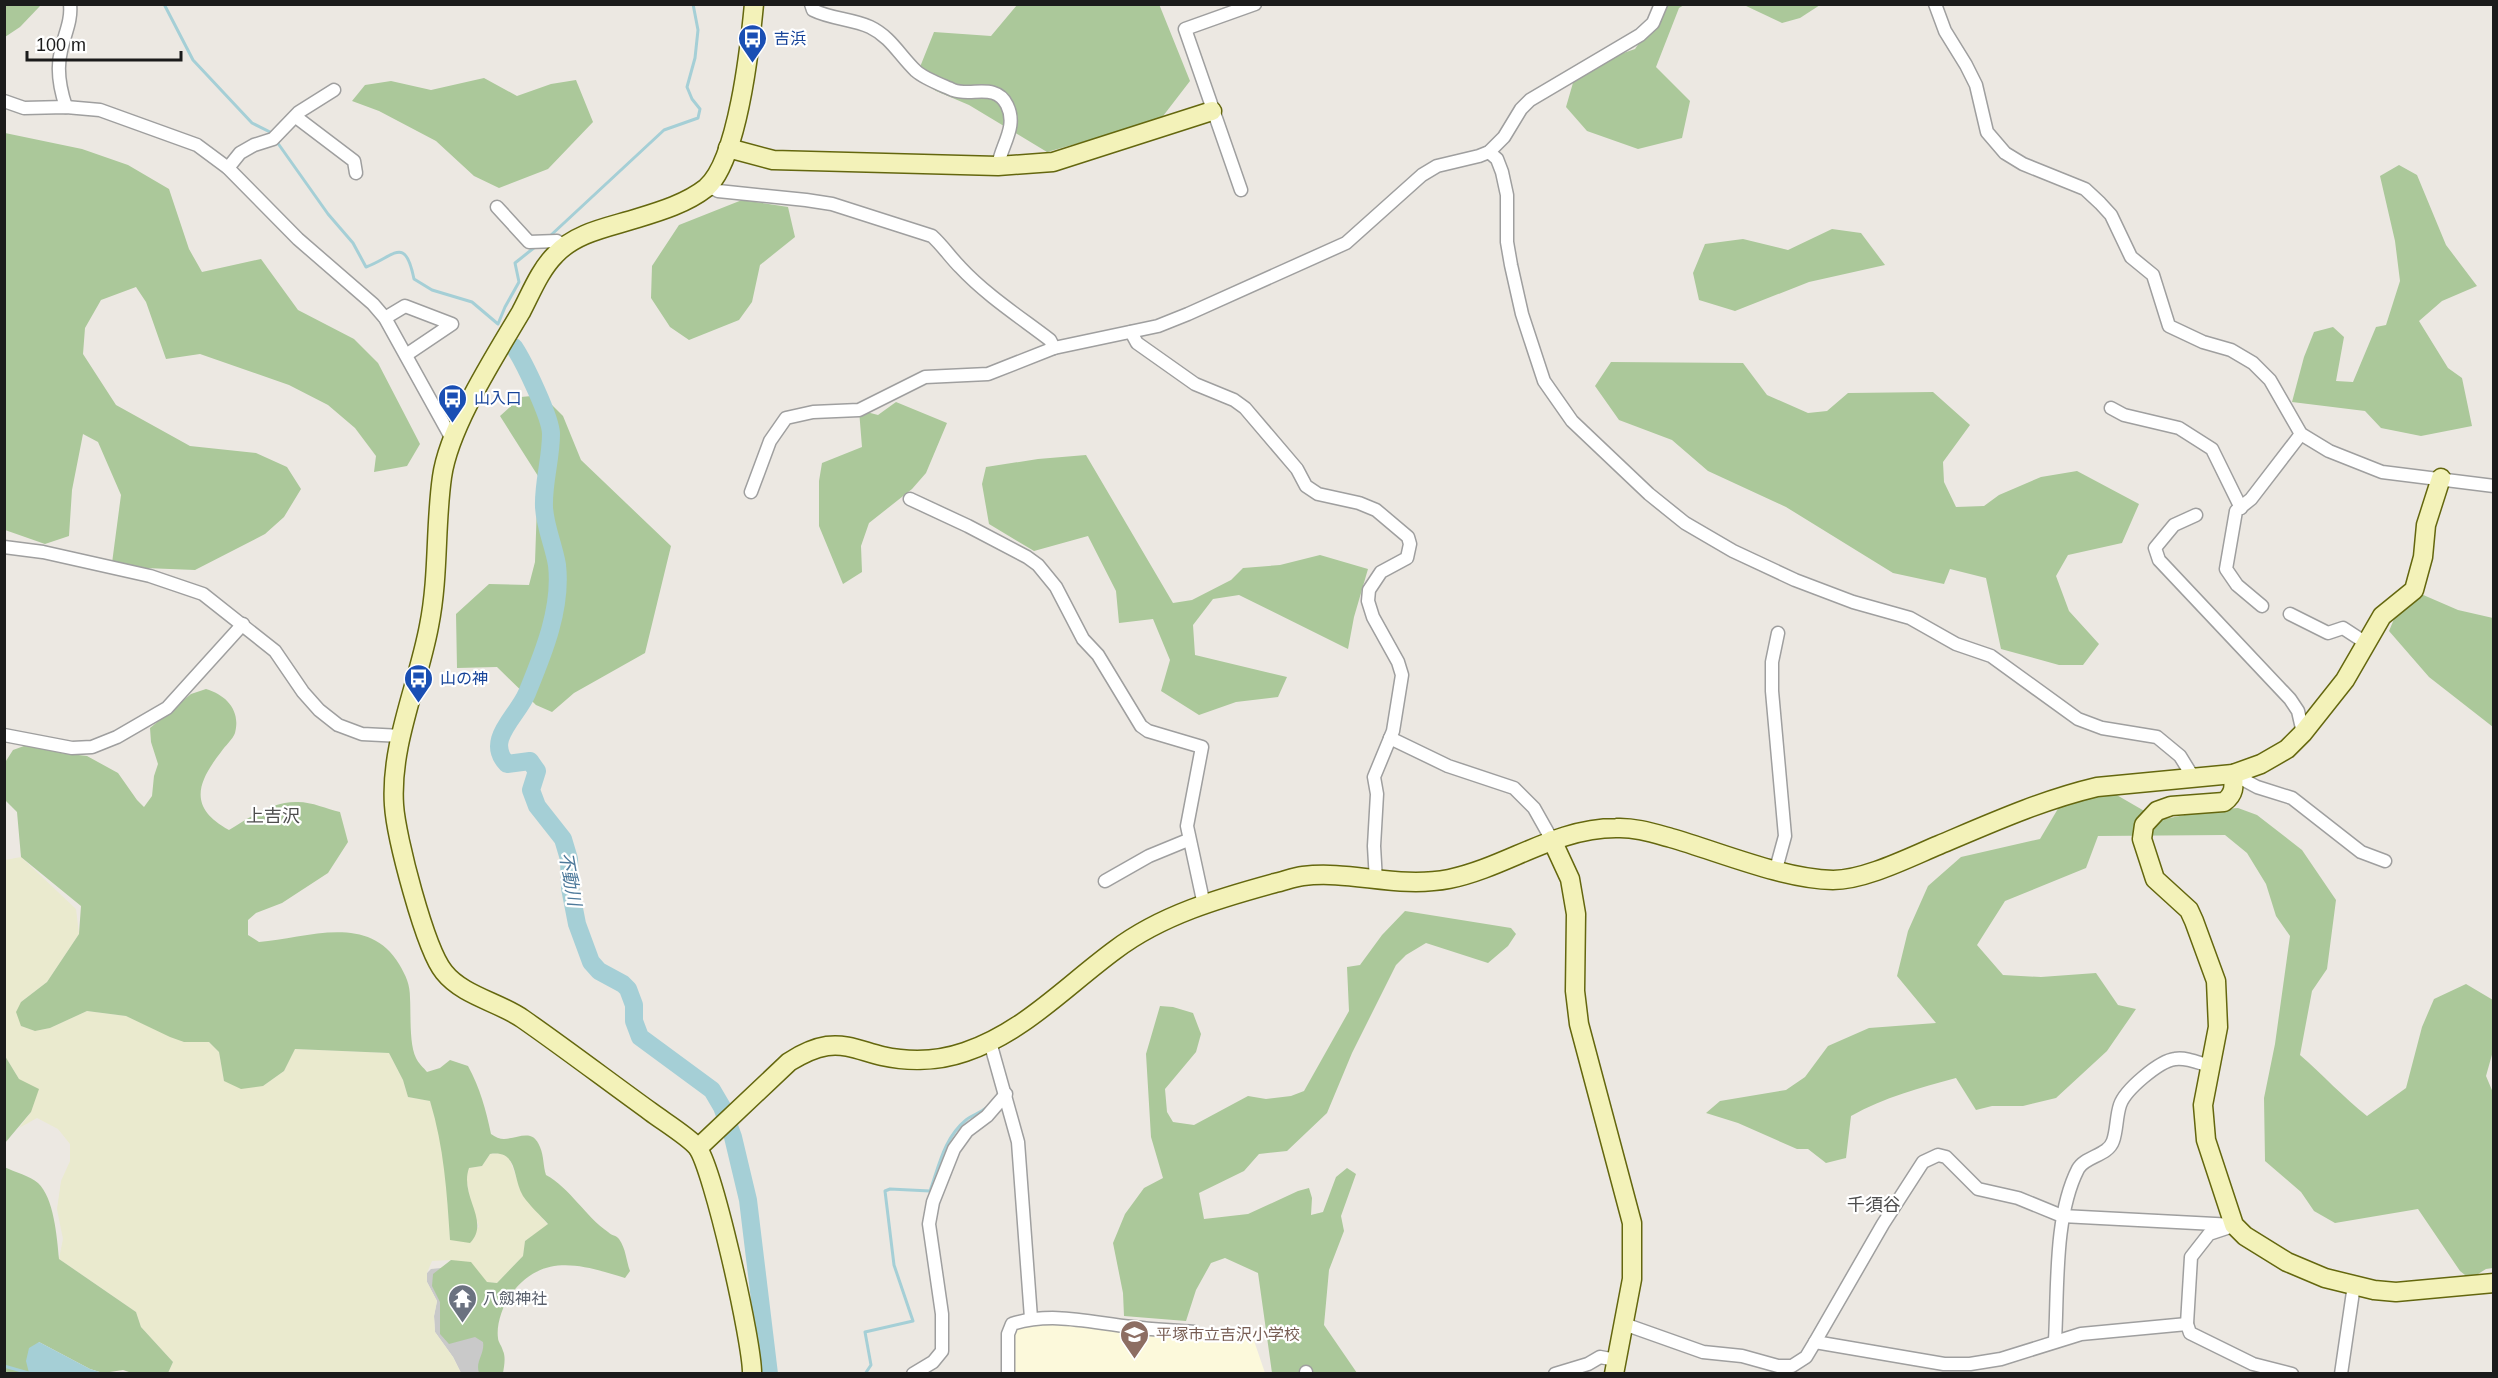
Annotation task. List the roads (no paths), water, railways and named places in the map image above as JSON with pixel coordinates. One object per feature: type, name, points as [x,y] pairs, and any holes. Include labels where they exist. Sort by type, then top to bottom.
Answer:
[{"type":"street","points":[[66,107],[59,81],[60,54],[69,23],[70,4]]},
{"type":"street","points":[[752,1374],[749,1342],[704,1142],[515,1013],[461,987],[444,972],[426,935],[394,811],[393,783],[402,735],[429,628],[436,586],[442,475],[452,439],[546,266],[565,246],[585,235],[676,205],[709,186],[728,148],[749,56],[754,4]]},
{"type":"street","points":[[810,4],[813,10],[828,17],[869,26],[888,38],[918,72],[956,91],[993,92],[1004,99],[1011,120],[1009,135],[1000,152],[999,166]]},
{"type":"street","points":[[1241,190],[1185,29],[1255,4]]},
{"type":"street","points":[[751,492],[770,441],[786,418],[813,412],[860,410],[925,377],[988,374],[1054,348],[1158,326],[1346,243],[1422,175],[1437,166],[1489,152],[1504,137],[1521,108],[1530,100],[1640,35],[1653,23],[1661,4]]},
{"type":"street","points":[[1935,4],[1945,31],[1976,85],[1987,132],[2005,153],[2023,164],[2085,189],[2100,203],[2111,215],[2131,257],[2153,275],[2169,326],[2203,342],[2230,350],[2253,363],[2270,380],[2301,434],[2329,451],[2382,472],[2493,486]]},
{"type":"street","points":[[228,168],[247,148],[273,139],[299,112],[334,90]]},
{"type":"street","points":[[4,101],[24,108],[66,107],[100,110],[197,145],[228,168],[298,239],[386,318],[452,439]]},
{"type":"street","points":[[728,148],[772,160],[999,166],[1053,162],[1212,111]]},
{"type":"street","points":[[296,117],[354,161],[356,173]]},
{"type":"street","points":[[1489,152],[1497,159],[1502,172],[1507,195],[1507,242],[1511,265],[1522,314],[1544,381],[1572,421],[1649,494],[1685,523],[1733,551],[1795,580],[1853,602],[1910,618],[1956,644],[1991,656],[2078,719],[2102,728],[2157,737],[2180,756],[2193,777]]},
{"type":"street","points":[[709,186],[718,191],[832,204],[932,236],[944,246],[959,267],[1050,340],[1054,348]]},
{"type":"street","points":[[497,207],[529,242],[557,241],[565,246]]},
{"type":"street","points":[[386,318],[405,306],[452,324],[406,355]]},
{"type":"street","points":[[1131,332],[1137,343],[1195,384],[1234,400],[1245,408],[1297,469],[1306,486],[1318,494],[1359,503],[1376,510],[1408,537],[1410,544],[1407,558],[1381,572],[1369,590],[1368,602],[1373,617],[1398,662],[1402,675],[1390,738],[1374,777],[1377,794],[1374,846],[1376,881]]},
{"type":"street","points":[[2112,408],[2124,415],[2179,428],[2212,448],[2241,508]]},
{"type":"street","points":[[2262,606],[2237,585],[2226,569],[2236,511],[2251,499],[2301,434]]},
{"type":"street","points":[[704,1142],[789,1062],[803,1054],[827,1046],[852,1047],[882,1056],[932,1059],[963,1053],[1011,1031],[1042,1010],[1116,949],[1143,931],[1178,914],[1204,905],[1304,876],[1423,883],[1452,878],[1572,832],[1617,827],[1652,833],[1808,877],[1836,880],[1864,874],[1913,856],[2041,802],[2097,787],[2233,774],[2261,764],[2287,749],[2304,733],[2345,680],[2382,616],[2414,590],[2423,557],[2426,525],[2440,478]]},
{"type":"street","points":[[910,499],[968,525],[1028,557],[1056,587],[1083,639],[1098,656],[1142,726],[1148,731],[1202,747],[1188,813],[1188,840],[1204,905]]},
{"type":"street","points":[[2196,515],[2174,525],[2155,549],[2159,560],[2290,699],[2298,711],[2304,733]]},
{"type":"street","points":[[4,547],[43,552],[150,576],[203,594],[275,651],[303,692],[319,710],[338,725],[362,734],[402,735]]},
{"type":"street","points":[[2290,614],[2328,633],[2343,628],[2366,643]]},
{"type":"street","points":[[4,735],[72,748],[92,747],[117,737],[167,708],[243,624]]},
{"type":"street","points":[[1776,869],[1785,836],[1772,691],[1772,662],[1778,633]]},
{"type":"street","points":[[1390,738],[1448,766],[1514,788],[1534,808],[1570,879],[1576,914],[1575,991],[1579,1024],[1632,1223],[1632,1279],[1615,1367],[1600,1357],[1588,1364],[1555,1374]]},
{"type":"street","points":[[2233,774],[2257,787],[2292,798],[2361,852],[2385,861]]},
{"type":"street","points":[[2233,774],[2234,788],[2231,797],[2224,802],[2171,806],[2157,811],[2144,825],[2142,838],[2155,879],[2189,910],[2216,981],[2218,1027],[2203,1105],[2206,1140],[2234,1225],[2245,1236],[2287,1263],[2325,1278],[2374,1290],[2396,1292],[2493,1283]]},
{"type":"street","points":[[1105,881],[1149,856],[1188,840]]},
{"type":"street","points":[[990,1042],[1018,1142],[1031,1318]]},
{"type":"street","points":[[2055,1341],[2062,1216],[2079,1167],[2108,1149],[2112,1143],[2120,1105],[2127,1093],[2169,1060],[2190,1060],[2211,1066]]},
{"type":"street","points":[[913,1374],[933,1362],[942,1351],[942,1314],[929,1224],[933,1202],[954,1149],[967,1131],[987,1116],[1006,1094]]},
{"type":"street","points":[[1624,1324],[1703,1352],[1742,1356],[1793,1370],[1806,1357],[1883,1224],[1923,1162],[1938,1155],[1947,1157],[1977,1189],[2018,1198],[2062,1216],[2234,1225]]},
{"type":"street","points":[[2234,1225],[2209,1234],[2191,1257],[2187,1324],[2190,1332],[2253,1364],[2292,1374]]},
{"type":"street","points":[[2342,1374],[2355,1285]]},
{"type":"street","points":[[1008,1374],[1008,1334],[1012,1324],[1031,1318],[1068,1318],[1132,1327],[1194,1332]]},
{"type":"street","points":[[1815,1342],[1944,1364],[1970,1364],[2001,1359],[2081,1334],[2187,1324]]},
{"type":"water","points":[[39,1342],[90,1369],[103,1373],[29,1373],[26,1361],[29,1348]]},
{"type":"waterway","points":[[164,4],[193,60],[252,123],[272,133]]},
{"type":"waterway","points":[[550,236],[664,130],[698,118],[700,109],[692,99],[687,87],[695,58],[698,30],[693,4]]},
{"type":"waterway","points":[[277,142],[328,214],[353,243],[366,267],[397,252],[402,253],[411,265],[414,279],[432,290],[472,302],[498,324],[519,282],[515,263],[535,247]]},
{"type":"waterway","name":"不動川","points":[[514,347],[536,390],[550,426],[551,443],[544,507],[557,565],[558,582],[554,615],[545,647],[527,693],[501,737],[499,746],[501,755],[507,764],[530,761],[537,771],[531,790],[537,806],[563,839],[569,859],[570,888],[577,924],[591,962],[599,971],[628,989],[634,1005],[634,1021],[640,1037],[712,1090],[722,1107],[733,1137],[748,1200],[769,1374]]},
{"type":"waterway","points":[[865,1374],[871,1365],[865,1332],[913,1321],[894,1265],[885,1191],[890,1189],[930,1191],[952,1135],[966,1120],[986,1108]]},
{"type":"waterway","points":[[4,1366],[32,1374]]},
{"type":"place","name":"吉浜","points":[[753,64]]},
{"type":"place","name":"山入口","points":[[453,424]]},
{"type":"place","name":"山の神","points":[[419,704]]},
{"type":"place","name":"八劔神社","points":[[462,1324]]},
{"type":"place","name":"平塚市立吉沢小学校","points":[[1135,1360]]},
{"type":"district","name":"上吉沢","points":[[273,816]]},
{"type":"district","name":"千須谷","points":[[1874,1205]]}]
